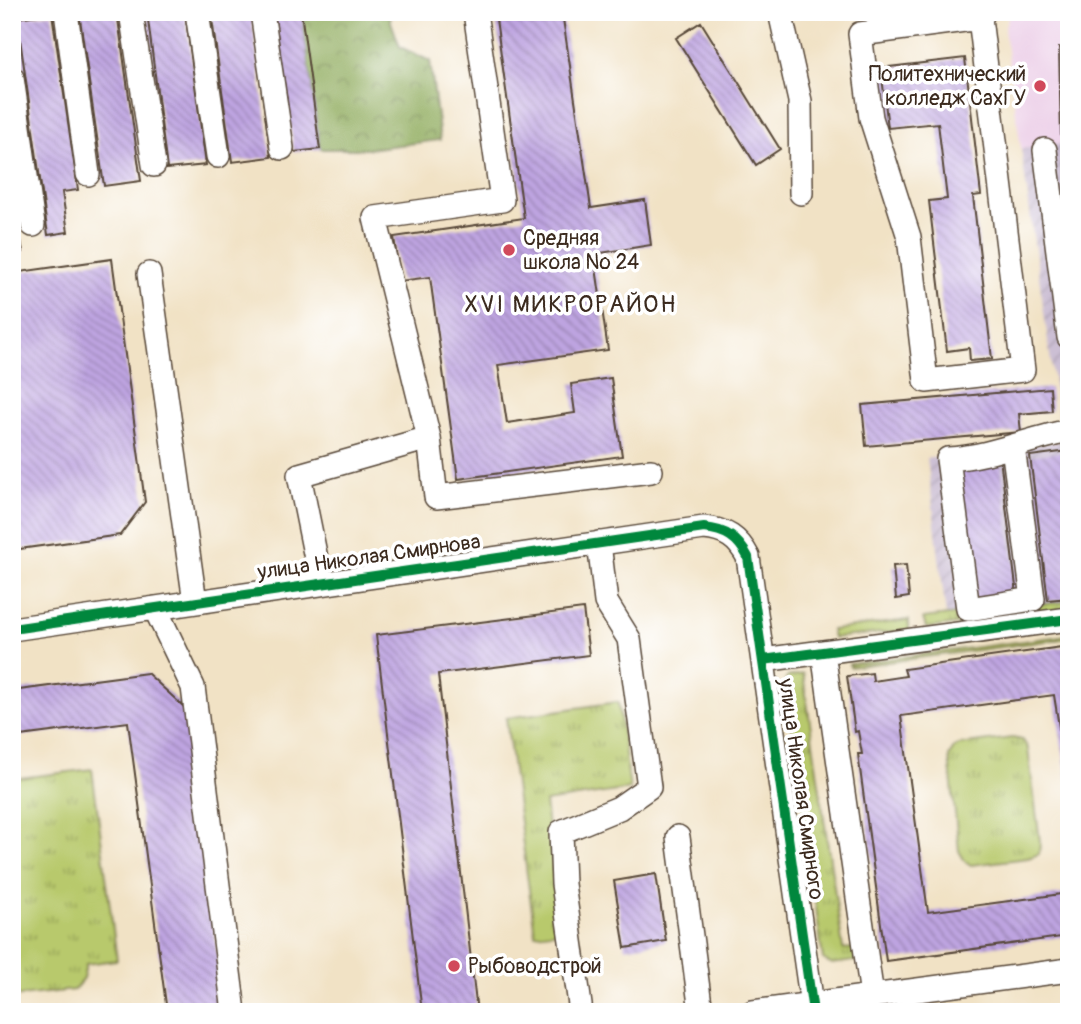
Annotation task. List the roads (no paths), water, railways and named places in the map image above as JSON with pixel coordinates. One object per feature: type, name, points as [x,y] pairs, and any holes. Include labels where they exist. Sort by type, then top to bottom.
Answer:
[{"type":"street","points":[[66,12],[88,174]]},
{"type":"street","points":[[131,12],[154,165]]},
{"type":"street","points":[[197,12],[218,156]]},
{"type":"street","points":[[262,12],[282,148]]},
{"type":"street","points":[[475,12],[502,200],[375,218],[429,438],[436,497],[651,471]]},
{"type":"street","points":[[780,12],[800,101],[801,193]]},
{"type":"street","points":[[982,15],[1023,370],[926,380],[909,237],[871,118],[860,34],[982,15]]},
{"type":"street","points":[[12,78],[33,225]]},
{"type":"street","points":[[1045,150],[1069,337]]},
{"type":"street","points":[[149,274],[195,602]]},
{"type":"street","points":[[1013,447],[1033,599],[968,609],[948,460],[998,452],[1043,436],[1069,431]]},
{"type":"street","points":[[321,583],[299,475],[429,438]]},
{"type":"street","name":"улица Николая Смирнова","points":[[12,629],[704,528],[718,529],[731,535]]},
{"type":"street","name":"улица Николая Смирного","points":[[731,535],[748,557],[812,1008]]},
{"type":"street","points":[[581,1012],[563,884],[561,832],[619,808],[649,787],[629,639],[606,602],[598,543]]},
{"type":"street","points":[[155,608],[193,687],[234,1012]]},
{"type":"street","points":[[763,660],[1069,619]]},
{"type":"street","points":[[823,652],[872,996]]},
{"type":"street","points":[[678,837],[701,1012]]},
{"type":"street","points":[[754,1012],[812,1008],[872,996],[1069,970]]},
{"type":"place","name":"Политехнический колледж СахГУ","points":[[1040,86]]},
{"type":"place","name":"Средняя школа № 24","points":[[509,250]]},
{"type":"place","name":"Рыбоводстрой","points":[[454,966]]},
{"type":"district","name":"XVI МИКРОРАЙОН","points":[[571,304]]}]
